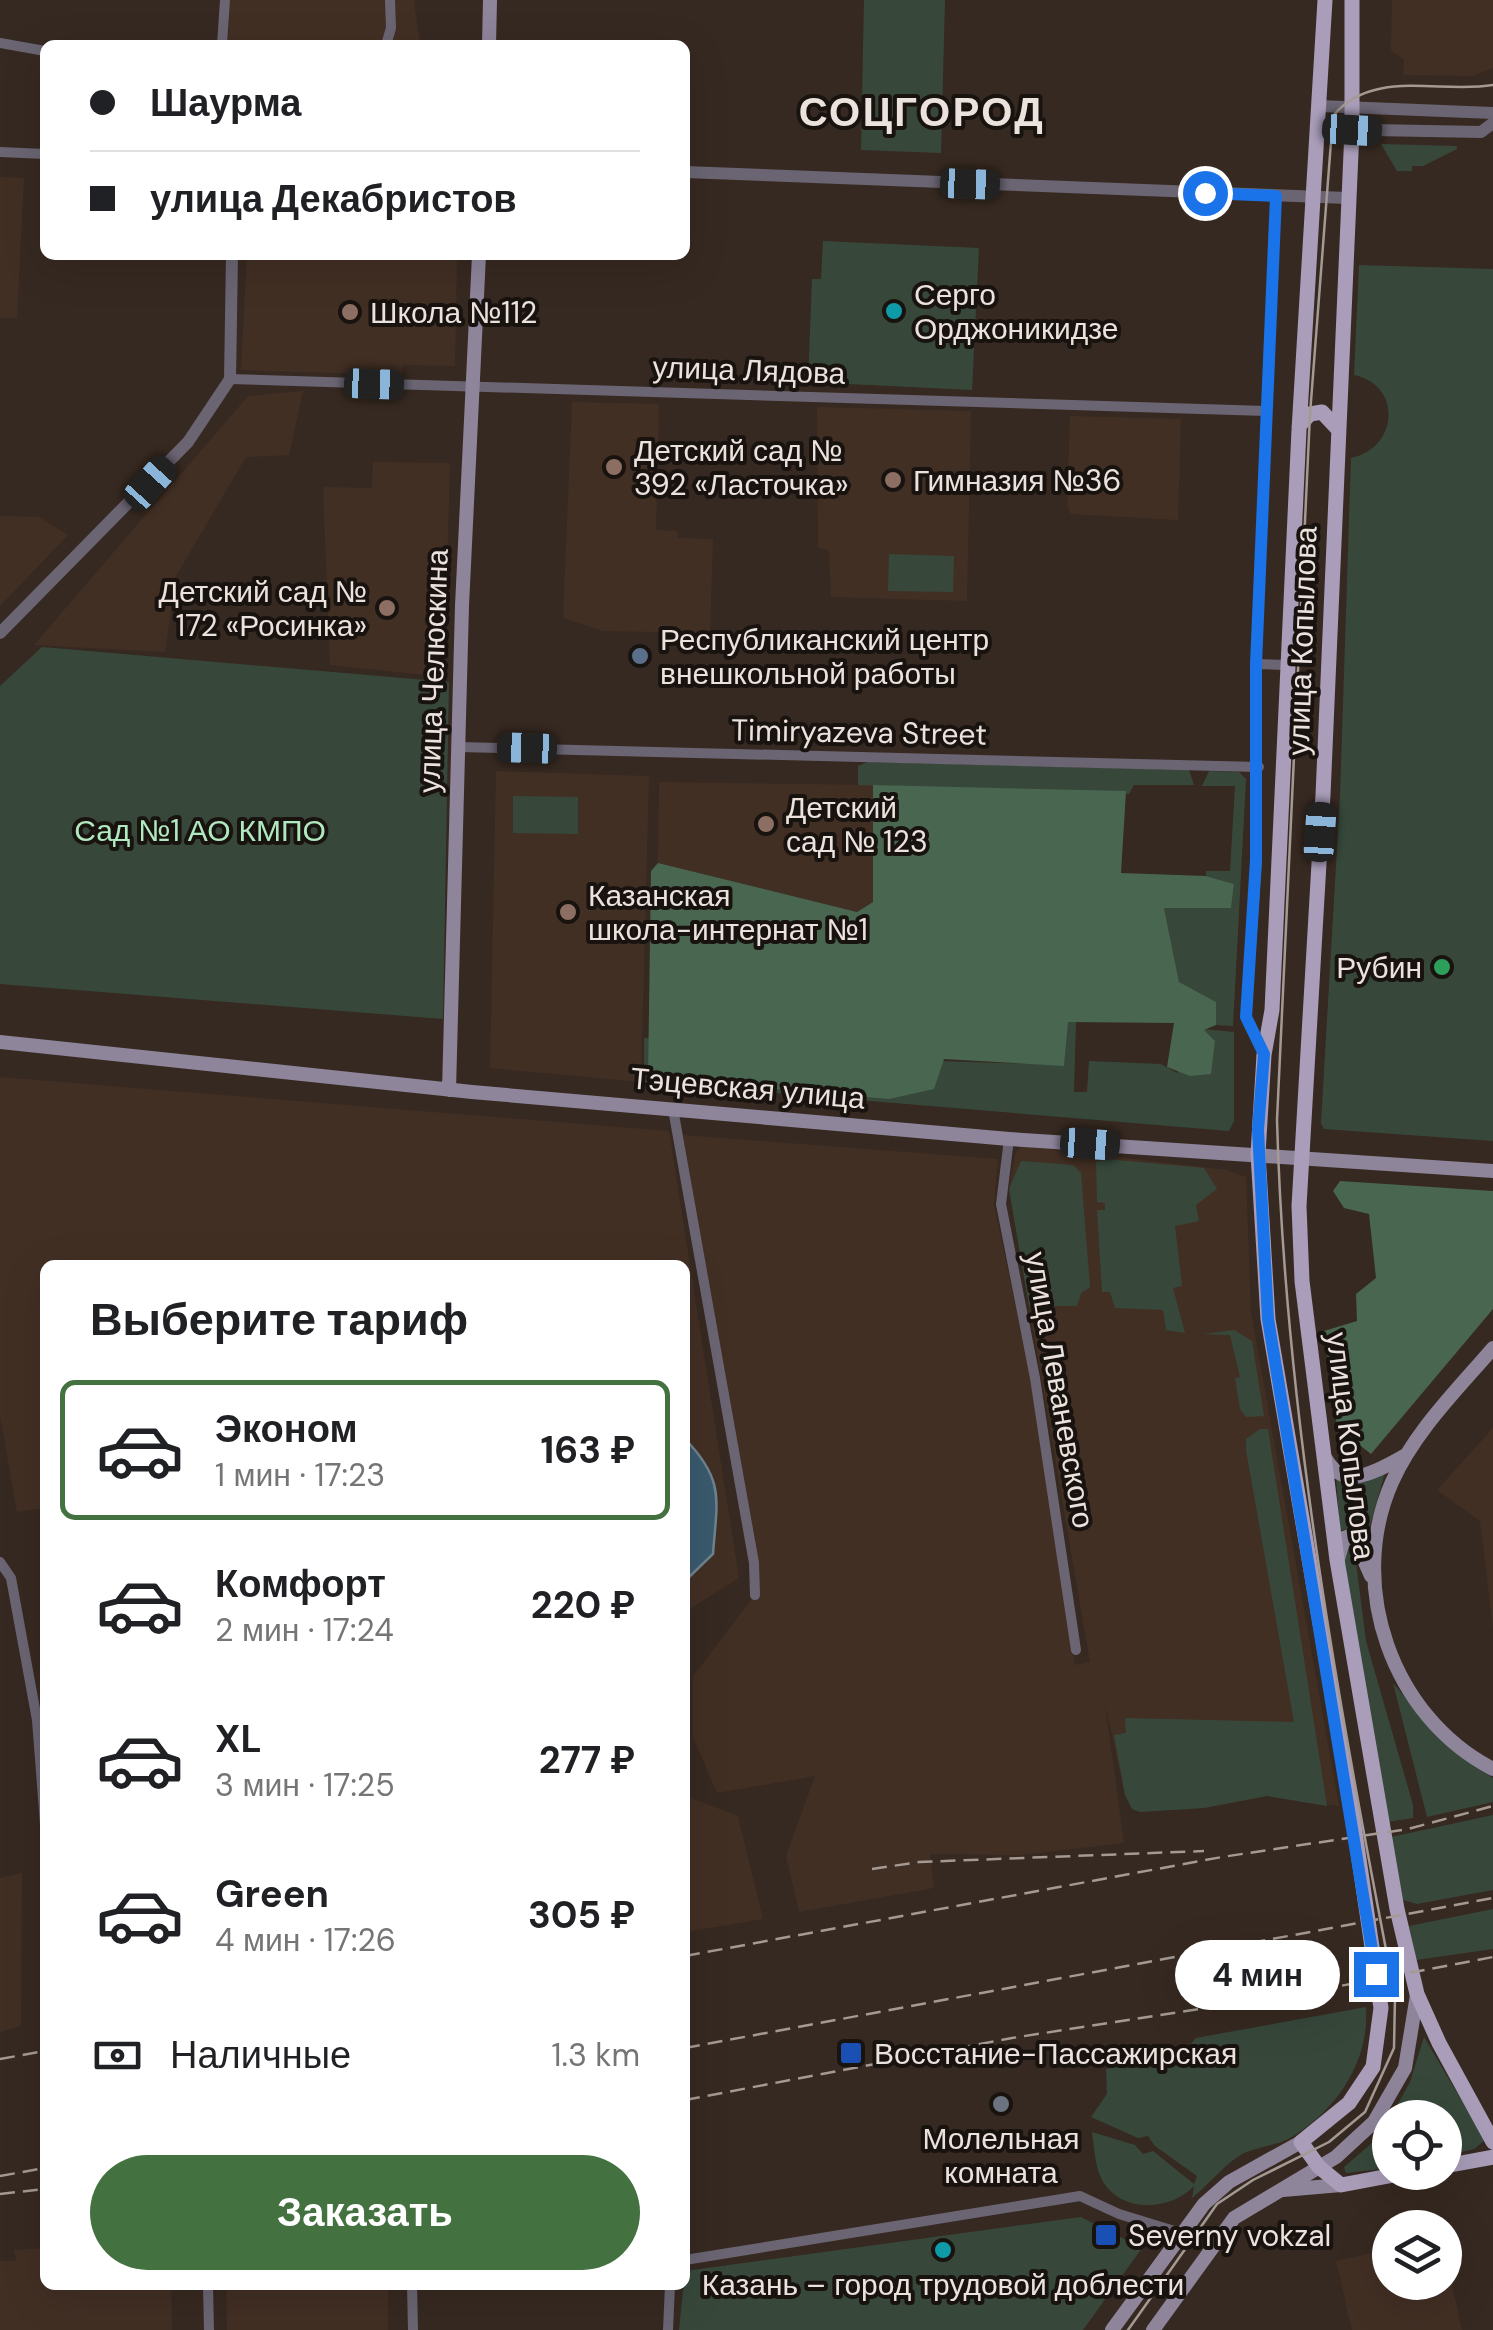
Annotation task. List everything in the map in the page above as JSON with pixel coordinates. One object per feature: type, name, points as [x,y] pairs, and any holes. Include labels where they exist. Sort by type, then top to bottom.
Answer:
[{"type":"main road","points":[[489,40],[490,0]]},
{"type":"main road","name":"улица Копылова","points":[[1302,2142],[1349,2103],[1373,2067],[1380,2036],[1376,1974],[1350,1798],[1268,1319],[1258,1154],[1264,1054],[1272,1010],[1298,430],[1325,0]]},
{"type":"main road","name":"улица Копылова","points":[[1352,0],[1348,107],[1352,130],[1302,1154],[1302,1276],[1337,1560],[1396,1909],[1418,1994],[1438,2043],[1493,2142]]},
{"type":"main road","name":"улица Челюскина","points":[[449,1090],[478,260]]},
{"type":"main road","points":[[1298,430],[1304,418],[1316,412],[1334,419],[1338,432]]},
{"type":"main road","name":"Тэцевская улица","points":[[0,1042],[449,1090],[1009,1139],[1302,1154],[1493,1170]]},
{"type":"main road","points":[[1376,1590],[1375,1542],[1392,1484],[1406,1455],[1493,1348]]},
{"type":"main road","points":[[1321,1452],[1332,1470],[1347,1478],[1368,1474],[1406,1455]]},
{"type":"main road","points":[[1337,1560],[1344,1538],[1356,1536],[1376,1590],[1386,1642],[1414,1701],[1462,1751],[1493,1770]]},
{"type":"main road","points":[[1153,2330],[1234,2218],[1356,2143],[1391,2096],[1405,2068],[1418,1994]]},
{"type":"main road","points":[[1112,2330],[1181,2234],[1229,2182],[1302,2142],[1319,2167],[1341,2185]]},
{"type":"main road","points":[[1462,2163],[1493,2157]]},
{"type":"main road","points":[[1278,2191],[1372,2179]]},
{"type":"street","points":[[222,40],[224,0]]},
{"type":"street","points":[[387,40],[390,0]]},
{"type":"street","points":[[0,43],[40,50]]},
{"type":"street","points":[[1319,106],[1493,113]]},
{"type":"street","points":[[1318,129],[1481,132],[1493,123]]},
{"type":"street","points":[[0,152],[40,154]]},
{"type":"street","points":[[690,172],[1347,198]]},
{"type":"street","name":"улица Копылова","points":[[1264,1054],[1246,1017],[1259,767],[1256,664],[1276,196]]},
{"type":"street","points":[[0,633],[166,467],[230,379],[232,260]]},
{"type":"street","name":"улица Лядова","points":[[230,379],[1266,411]]},
{"type":"street","points":[[1256,664],[1287,665]]},
{"type":"street","name":"Timiryazeva Street","points":[[458,747],[1259,767]]},
{"type":"street","points":[[673,1110],[754,1563],[755,1595]]},
{"type":"street","name":"улица Леваневского","points":[[1009,1139],[1001,1204],[1035,1378],[1076,1650]]},
{"type":"street","points":[[0,1562],[11,1578],[37,1720],[40,1759]]},
{"type":"street","points":[[690,2259],[1080,2196],[1119,2214],[1181,2234]]},
{"type":"street","points":[[208,2290],[209,2330]]},
{"type":"street","points":[[412,2290],[413,2330]]},
{"type":"street","points":[[668,2330],[670,2290]]},
{"type":"shaded area","points":[[230,0],[414,0],[419,40],[228,40]]},
{"type":"shaded area","points":[[1392,0],[1493,0],[1493,68],[1473,76],[1403,75],[1404,60],[1391,50]]},
{"type":"shaded area","points":[[0,177],[24,178],[17,318],[0,318]]},
{"type":"shaded area","name":"Школа №112","points":[[247,260],[457,260],[455,366],[403,365],[402,375],[241,370]]},
{"type":"shaded area","points":[[303,391],[289,455],[246,457],[176,576],[165,652],[34,645],[248,396]]},
{"type":"shaded area","name":"Детский сад № 392 «Ласточка»","points":[[572,402],[659,404],[656,530],[677,531],[678,538],[713,539],[710,633],[603,631],[563,618]]},
{"type":"shaded area","name":"Гимназия №36","points":[[817,407],[971,411],[967,601],[831,597],[829,550],[818,548]]},
{"type":"shaded area","points":[[1070,416],[1181,419],[1178,520],[1071,514],[1067,504]]},
{"type":"shaded area","points":[[373,462],[450,463],[444,677],[330,665],[323,487],[372,488]]},
{"type":"shaded area","points":[[0,516],[39,517],[68,535],[0,606]]},
{"type":"shaded area","name":"Казанская школа-интернат №1","points":[[496,771],[649,776],[641,1082],[490,1068]]},
{"type":"shaded area","name":"Детский сад № 123","points":[[659,782],[873,785],[873,903],[857,912],[658,863]]},
{"type":"shaded area","points":[[0,1077],[669,1131],[689,1260],[40,1260],[40,1509],[17,1512],[0,1415]]},
{"type":"shaded area","points":[[683,1135],[998,1159],[994,1204],[1032,1384],[1075,1665],[1090,1662],[1009,1189],[1015,1154],[1021,1147],[1031,1147],[1227,1170],[1246,1177],[1251,1312],[1339,1806],[1267,1796],[1204,1808],[1132,1809],[1125,1795],[1105,1703],[1124,1843],[1022,1855],[930,1854],[934,1888],[799,1912],[786,1856],[815,1776],[717,1793],[693,1737],[693,1676],[758,1591]]},
{"type":"shaded area","points":[[690,1265],[739,1578],[690,1609]]},
{"type":"shaded area","points":[[1493,1428],[1493,1628],[1480,1521],[1437,1490]]},
{"type":"shaded area","points":[[690,1794],[691,1798],[738,1816],[763,1919],[690,1931]]},
{"type":"shaded area","points":[[22,1873],[21,2026],[0,2032],[0,1878]]},
{"type":"shaded area","points":[[40,2248],[40,2290],[171,2290],[172,2330],[0,2330],[0,2261],[16,2261],[14,2250]]},
{"type":"shaded area","points":[[1372,2253],[1372,2300],[1455,2300],[1462,2330],[1352,2330],[1336,2261]]},
{"type":"shaded area","points":[[226,2290],[388,2290],[388,2330],[227,2330]]},
{"type":"green space","points":[[864,0],[945,0],[941,153],[861,150]]},
{"type":"green space","points":[[1381,144],[1457,149],[1423,166],[1412,166],[1412,171],[1397,171]]},
{"type":"green space","points":[[823,241],[979,248],[972,390],[808,382],[812,279],[821,279]]},
{"type":"green space","points":[[1359,265],[1493,269],[1493,1141],[1324,1129],[1321,1123],[1340,797],[1351,458],[1378,443],[1389,417],[1381,391],[1354,375]]},
{"type":"green space","points":[[889,554],[954,556],[953,592],[888,591]]},
{"type":"green space","name":"Сад №1 АО КМПО","points":[[42,647],[449,682],[443,1019],[0,984],[0,686]]},
{"type":"green space","points":[[868,762],[1189,770],[1194,785],[1134,785],[1129,794],[858,785],[858,766]]},
{"type":"green space","points":[[1209,771],[1239,772],[1246,779],[1233,1026],[1216,1025],[1215,1002],[1179,983],[1164,908],[1231,907],[1234,884],[1206,876],[1206,871],[1230,871],[1235,786],[1202,786]]},
{"type":"green space","points":[[873,785],[1126,791],[1121,873],[1206,876],[1234,884],[1231,908],[1164,908],[1179,982],[1216,1002],[1216,1025],[1204,1030],[1215,1041],[1211,1074],[1190,1076],[1167,1067],[1174,1023],[1068,1022],[1064,1066],[944,1059],[934,1089],[889,1099],[648,1078],[651,871],[658,863],[857,912],[873,902]]},
{"type":"green space","points":[[513,796],[578,797],[578,834],[513,833]]},
{"type":"green space","points":[[1067,1022],[1076,1022],[1074,1092],[1087,1092],[1089,1061],[1161,1064],[1177,1073],[1203,1029],[1234,1032],[1234,1121],[1229,1131],[644,1082],[644,1038],[936,1061],[1064,1065]]},
{"type":"green space","points":[[1106,1159],[1204,1168],[1217,1189],[1196,1205],[1199,1221],[1175,1226],[1182,1286],[1173,1288],[1185,1333],[1166,1330],[1163,1310],[1115,1308],[1110,1292],[1102,1292],[1097,1210],[1105,1210],[1105,1203],[1097,1202],[1096,1162]]},
{"type":"green space","points":[[1021,1161],[1073,1165],[1081,1173],[1090,1287],[1081,1293],[1077,1306],[1029,1306],[1009,1189]]},
{"type":"green space","points":[[1340,1181],[1493,1191],[1493,1309],[1371,1454],[1357,1443],[1340,1449],[1324,1331],[1357,1321],[1356,1294],[1376,1278],[1369,1214],[1344,1208],[1333,1191]]},
{"type":"green space","points":[[1234,1330],[1252,1341],[1264,1416],[1246,1417],[1240,1409],[1235,1378],[1240,1377],[1230,1335],[1203,1334]]},
{"type":"green space","points":[[1260,1429],[1268,1429],[1327,1806],[1267,1796],[1204,1808],[1140,1812],[1132,1809],[1125,1795],[1114,1735],[1126,1733],[1125,1718],[1294,1722],[1246,1450],[1246,1439]]},
{"type":"green space","points":[[1386,1469],[1363,1550],[1353,1529],[1340,1530],[1336,1477]]},
{"type":"green space","points":[[1347,1541],[1354,1547],[1366,1641],[1413,1805],[1413,1818],[1387,1822],[1342,1562]]},
{"type":"green space","points":[[1393,1683],[1441,1740],[1493,1778],[1493,1802],[1427,1817]]},
{"type":"green space","points":[[1493,1815],[1493,1890],[1417,1904],[1403,1900],[1391,1837]]},
{"type":"green space","points":[[1493,1909],[1493,1949],[1416,1960],[1409,1926]]},
{"type":"green space","points":[[1366,2007],[1362,2047],[1346,2084],[1305,2128],[1283,2141],[1238,2157],[1192,2198],[1194,2186],[1159,2204],[1133,2203],[1110,2191],[1102,2180],[1092,2132],[1135,2145],[1143,2154],[1153,2151],[1194,2184],[1197,2176],[1155,2146],[1148,2136],[1138,2138],[1091,2117],[1107,2094],[1106,2069],[1184,2052],[1196,2038]]},
{"type":"green space","points":[[1424,2037],[1461,2100],[1400,2100]]},
{"type":"green space","points":[[1462,2101],[1485,2140],[1462,2152]]},
{"type":"green space","points":[[1372,2143],[1372,2170],[1346,2173],[1344,2167]]},
{"type":"green space","points":[[1081,2217],[1142,2248],[1083,2330],[679,2330],[683,2290],[690,2290],[690,2270]]},
{"type":"water","points":[[690,1444],[707,1467],[716,1492],[713,1554],[690,1576]]},
{"type":"tram line","points":[[1128,2330],[1217,2204],[1253,2180],[1329,2142],[1365,2112],[1394,2048],[1395,1996],[1335,1670],[1303,1451],[1282,1230],[1277,1120],[1310,414],[1333,116],[1349,101],[1387,87],[1493,85]]},
{"type":"railway","points":[[690,1955],[1222,1857],[1408,1829],[1493,1806]]},
{"type":"railway","points":[[872,1869],[919,1862],[1204,1851]]},
{"type":"railway","points":[[690,2047],[1493,1898]]},
{"type":"railway","points":[[690,2099],[1012,2038],[1303,1993],[1493,1957]]},
{"type":"railway","points":[[0,2059],[40,2052]]},
{"type":"railway","points":[[0,2176],[40,2169]]},
{"type":"railway","points":[[0,2194],[40,2190]]},
{"type":"place","name":"Серго Орджоникидзе","points":[[894,311]]},
{"type":"place","name":"Школа №112","points":[[350,312]]},
{"type":"place","name":"Детский сад № 392 «Ласточка»","points":[[614,467]]},
{"type":"place","name":"Гимназия №36","points":[[893,480]]},
{"type":"place","name":"Детский сад № 172 «Росинка»","points":[[387,608]]},
{"type":"place","name":"Республиканский центр внешкольной работы","points":[[640,656]]},
{"type":"place","name":"Детский сад № 123","points":[[766,824]]},
{"type":"place","name":"Казанская школа-интернат №1","points":[[568,912]]},
{"type":"place","name":"Рубин","points":[[1442,967]]},
{"type":"place","name":"Восстание-Пассажирская","points":[[851,2053]]},
{"type":"place","name":"Молельная комната","points":[[1001,2104]]},
{"type":"place","name":"Severny vokzal","points":[[1106,2235]]},
{"type":"place","name":"Казань – город трудовой доблести","points":[[943,2250]]},
{"type":"district","name":"СОЦГОРОД","points":[[922,112]]},
{"type":"route","points":[[1205,193],[1276,196],[1256,664],[1256,860],[1246,1017],[1264,1054],[1258,1130],[1268,1319],[1376,1974]]}]
